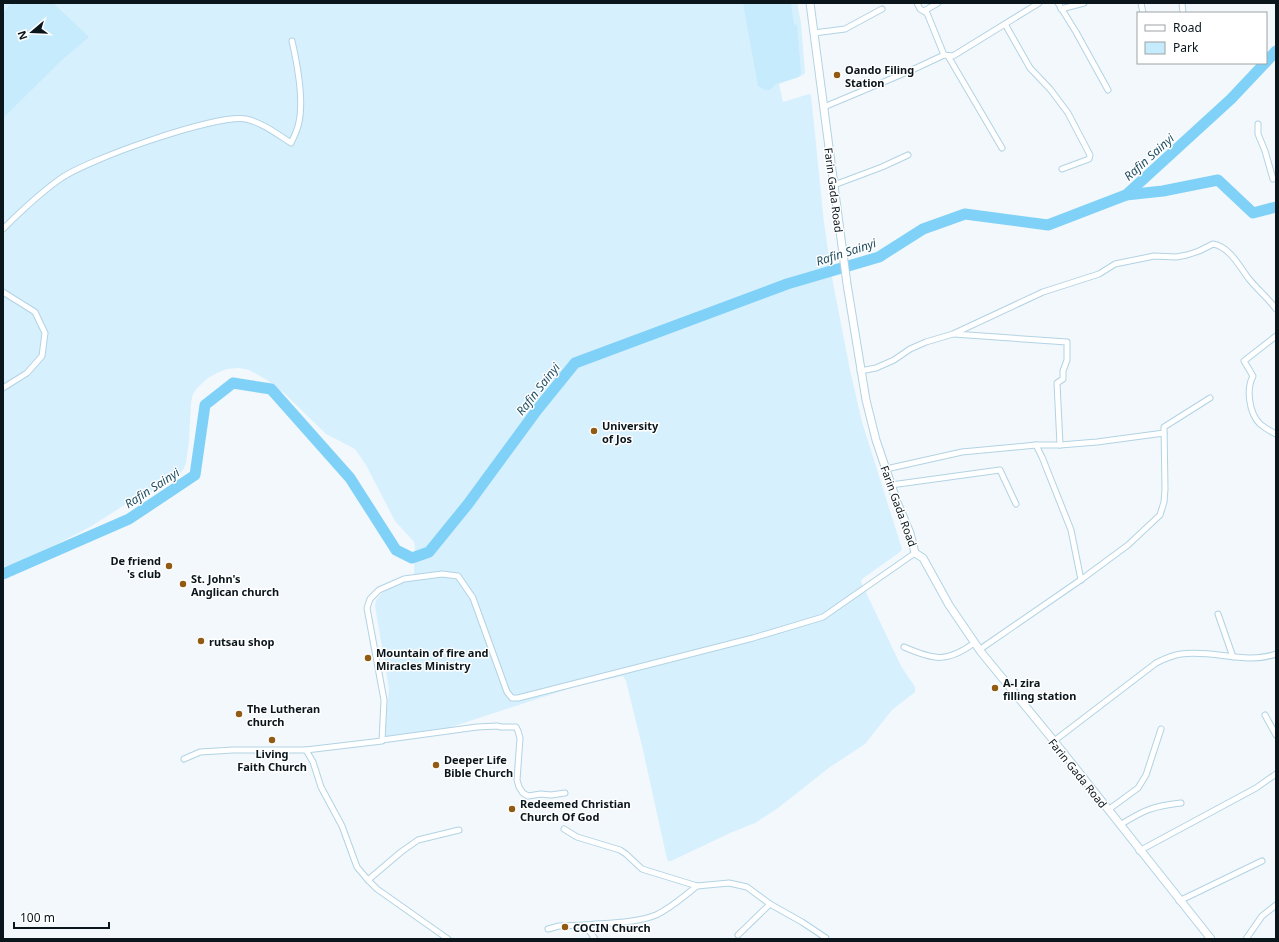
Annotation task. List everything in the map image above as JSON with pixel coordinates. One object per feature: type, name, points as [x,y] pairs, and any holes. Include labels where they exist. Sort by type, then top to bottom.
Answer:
[{"type":"main road","name":"Farin Gada Road","points":[[810,3],[842,252],[860,371],[871,421],[891,485],[910,533],[916,553],[923,558],[949,605],[979,650],[1054,741],[1079,775],[1210,939]]},
{"type":"street","points":[[917,3],[920,9],[927,13],[946,55],[1002,148]]},
{"type":"street","points":[[924,11],[938,3]]},
{"type":"street","points":[[824,107],[946,55],[953,56],[1005,24],[1032,5],[1039,3]]},
{"type":"street","points":[[1058,3],[1108,90]]},
{"type":"street","points":[[1061,9],[1084,3]]},
{"type":"street","points":[[814,33],[845,29],[882,9]]},
{"type":"street","points":[[1005,24],[1030,68],[1050,89],[1068,114],[1090,155],[1089,159],[1062,169]]},
{"type":"street","points":[[3,229],[24,208],[60,178],[81,167],[178,131],[222,120],[245,119],[262,124],[291,143],[299,122],[300,92],[292,41]]},
{"type":"street","points":[[1258,124],[1258,134],[1265,151],[1272,179]]},
{"type":"street","points":[[834,185],[882,167],[908,155]]},
{"type":"street","points":[[860,371],[876,368],[894,360],[910,349],[921,344],[953,334],[1043,292],[1099,274],[1115,264],[1154,256],[1176,257],[1187,255],[1213,244],[1223,249],[1238,263],[1249,279],[1276,309]]},
{"type":"street","points":[[3,292],[35,312],[45,333],[42,356],[27,373],[3,388]]},
{"type":"street","points":[[953,334],[1067,342],[1067,360],[1063,371],[1063,378],[1057,383],[1060,445]]},
{"type":"street","points":[[1276,336],[1244,361],[1253,376],[1251,380],[1250,396],[1252,410],[1259,423],[1276,434]]},
{"type":"street","points":[[979,650],[1128,545],[1160,515],[1164,502],[1165,489],[1164,426],[1210,398]]},
{"type":"street","points":[[886,469],[962,452],[1036,445],[1060,445],[1164,433]]},
{"type":"street","points":[[1036,445],[1071,530],[1080,580]]},
{"type":"street","points":[[891,485],[1000,470],[1016,504]]},
{"type":"street","points":[[382,740],[384,700],[367,608],[370,599],[379,590],[404,579],[442,574],[458,576],[473,598],[507,692],[512,698],[518,698],[753,638],[823,618],[916,553]]},
{"type":"street","points":[[1218,614],[1233,657]]},
{"type":"street","points":[[904,647],[920,654],[942,658],[960,653],[974,642]]},
{"type":"street","points":[[1054,741],[1156,663],[1168,656],[1193,653],[1259,658],[1276,654]]},
{"type":"street","points":[[1265,716],[1276,735]]},
{"type":"street","points":[[184,759],[206,751],[306,750],[382,741],[477,727],[512,726],[516,727],[518,730],[520,738],[517,780],[523,793],[528,796],[541,794],[566,794]]},
{"type":"street","points":[[1108,810],[1138,788],[1146,774],[1160,729]]},
{"type":"street","points":[[306,750],[313,762],[321,787],[342,826],[357,867],[377,889],[448,939]]},
{"type":"street","points":[[1139,851],[1256,788],[1276,774]]},
{"type":"street","points":[[1120,825],[1142,811],[1160,805],[1181,804]]},
{"type":"street","points":[[564,829],[577,837],[620,850],[642,869],[697,886],[729,883],[747,887],[770,904],[802,922],[826,939]]},
{"type":"street","points":[[368,880],[401,852],[418,840],[459,830]]},
{"type":"street","points":[[1179,900],[1262,861]]},
{"type":"street","points":[[548,929],[559,926],[638,920],[665,910],[697,886]]},
{"type":"street","points":[[738,935],[770,904]]},
{"type":"street","points":[[1246,939],[1262,916],[1276,905]]},
{"type":"street","points":[[584,925],[595,939]]},
{"type":"shaded area","name":"University of Jos","points":[[3,3],[797,3],[801,23],[805,73],[779,84],[783,102],[809,94],[811,95],[824,223],[833,283],[850,370],[862,422],[902,549],[862,579],[861,582],[901,666],[915,687],[915,692],[892,710],[865,744],[830,767],[778,808],[755,823],[671,861],[668,861],[667,859],[643,750],[626,681],[623,676],[577,686],[442,730],[386,737],[384,735],[389,689],[375,606],[376,600],[380,595],[386,590],[408,581],[414,573],[414,542],[395,521],[366,465],[355,449],[326,434],[285,394],[267,380],[249,370],[239,368],[227,369],[208,378],[193,394],[186,463],[183,470],[174,480],[126,504],[90,527],[20,563],[3,567]]},
{"type":"green space","points":[[11,3],[53,3],[89,37],[62,60],[3,118],[3,13]]},
{"type":"green space","points":[[743,3],[791,3],[794,24],[797,25],[801,73],[799,77],[776,84],[770,90],[765,90],[758,86]]},
{"type":"waterway","name":"Rafin Sainyi","points":[[1267,61],[1276,51]]},
{"type":"waterway","name":"Rafin Sainyi","points":[[3,574],[129,519],[195,475],[205,405],[233,383],[271,389],[350,478],[396,550],[412,558],[429,552],[468,504],[537,410],[575,363],[787,284],[879,257],[923,229],[965,214],[1048,225],[1126,195],[1231,99],[1264,64]]},
{"type":"waterway","points":[[1126,195],[1163,191],[1218,180],[1253,213],[1276,207]]},
{"type":"place","name":"Oando Filing Station","points":[[837,75]]},
{"type":"place","name":"University of Jos","points":[[594,431]]},
{"type":"place","name":"De friend 's club","points":[[169,566]]},
{"type":"place","name":"St. John's Anglican church","points":[[183,584]]},
{"type":"place","name":"rutsau shop","points":[[201,641]]},
{"type":"place","name":"Mountain of fire and Miracles Ministry","points":[[368,658]]},
{"type":"place","name":"A-l zira filling station","points":[[995,688]]},
{"type":"place","name":"The Lutheran church","points":[[239,714]]},
{"type":"place","name":"Living Faith Church","points":[[272,740]]},
{"type":"place","name":"Deeper Life Bible Church","points":[[436,765]]},
{"type":"place","name":"Redeemed Christian Church Of God","points":[[512,809]]},
{"type":"place","name":"COCIN Church","points":[[565,927]]}]
